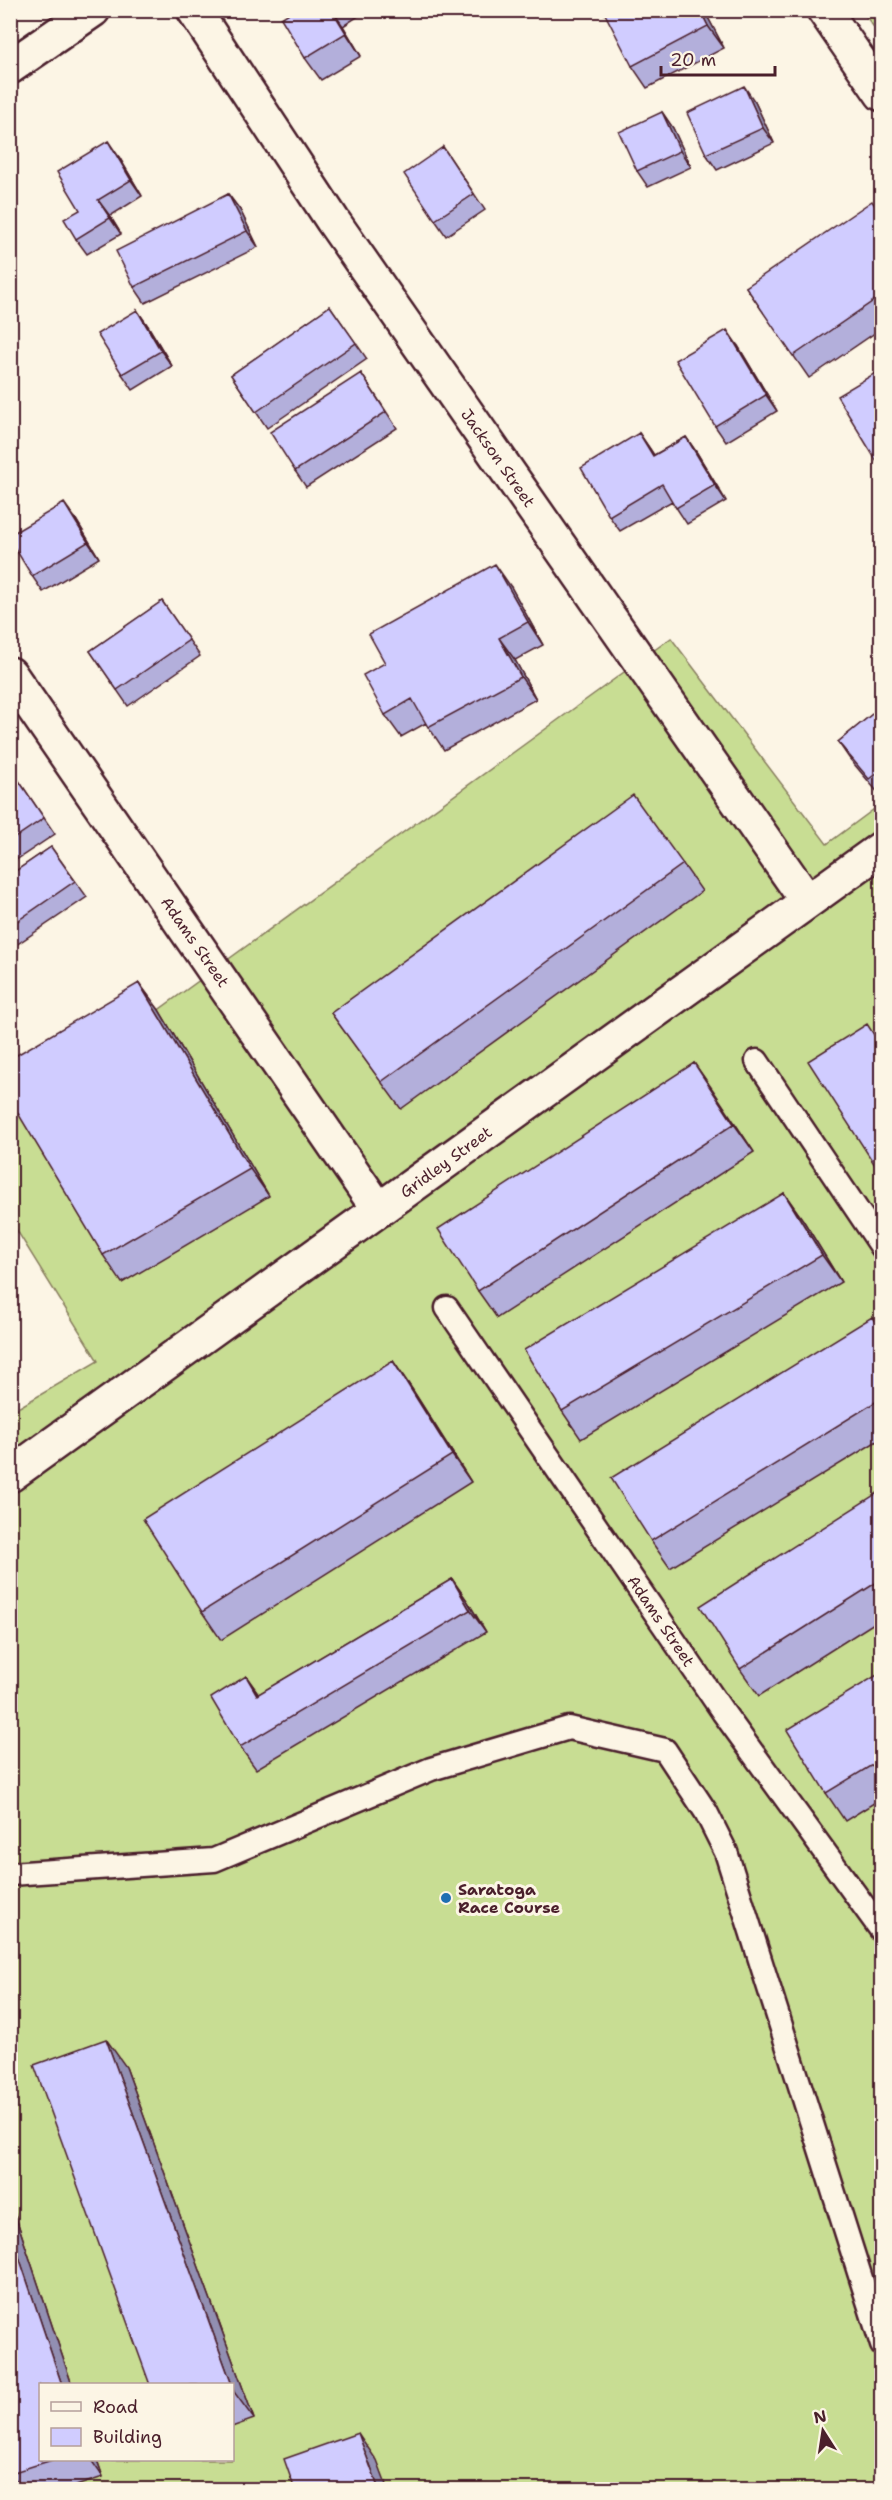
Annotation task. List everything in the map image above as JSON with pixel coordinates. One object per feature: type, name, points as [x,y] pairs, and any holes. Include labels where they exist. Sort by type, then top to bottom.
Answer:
[{"type":"street","points":[[10,67],[93,10]]},
{"type":"street","name":"Jackson Street","points":[[194,10],[333,221],[807,901]]},
{"type":"street","points":[[824,10],[882,94]]},
{"type":"street","name":"Adams Street","points":[[10,674],[379,1210]]},
{"type":"street","name":"Gridley Street","points":[[10,1475],[882,848]]},
{"type":"lane","points":[[757,1060],[882,1247]]},
{"type":"lane","name":"Adams Street","points":[[447,1308],[723,1712],[882,1931]]},
{"type":"lane","points":[[10,1874],[214,1860],[431,1769],[569,1728],[665,1750],[706,1812],[726,1852],[882,2345]]},
{"type":"green space","points":[[862,11],[881,11],[881,37]]},
{"type":"green space","name":"Saratoga Race Course","points":[[671,638],[827,844],[881,804],[881,2489],[11,2489],[11,1412],[98,1361],[11,1221],[11,1117]]},
{"type":"building","points":[[294,10],[332,10],[346,33],[305,58],[281,18]]},
{"type":"building","points":[[603,10],[700,10],[708,26],[632,66]]},
{"type":"building","points":[[744,86],[763,128],[706,154],[687,113]]},
{"type":"building","points":[[662,112],[680,151],[637,171],[619,132]]},
{"type":"building","points":[[108,141],[131,180],[98,200],[110,218],[76,239],[64,219],[80,210],[57,172]]},
{"type":"building","points":[[443,147],[474,194],[435,220],[404,174]]},
{"type":"building","points":[[228,194],[247,231],[134,287],[116,251]]},
{"type":"building","points":[[872,201],[882,216],[882,295],[793,356],[746,287]]},
{"type":"building","points":[[330,306],[356,343],[256,412],[231,375]]},
{"type":"building","points":[[137,310],[161,351],[122,374],[97,334]]},
{"type":"building","points":[[727,330],[766,395],[715,426],[675,360]]},
{"type":"building","points":[[882,369],[882,470],[837,396]]},
{"type":"building","points":[[361,373],[386,412],[295,471],[270,432]]},
{"type":"building","points":[[639,433],[653,456],[686,437],[715,485],[676,508],[662,484],[609,516],[581,468]]},
{"type":"building","points":[[64,503],[88,542],[32,576],[10,540],[10,535]]},
{"type":"building","points":[[495,564],[528,622],[499,638],[521,677],[428,727],[412,699],[385,715],[363,675],[385,663],[369,634]]},
{"type":"building","points":[[162,601],[189,640],[117,690],[90,651]]},
{"type":"building","points":[[882,706],[882,769],[869,779],[838,742]]},
{"type":"building","points":[[15,775],[44,818],[10,841],[10,778]]},
{"type":"building","points":[[633,795],[683,864],[381,1082],[331,1013]]},
{"type":"building","points":[[51,847],[75,881],[10,926],[10,875]]},
{"type":"building","points":[[139,983],[250,1169],[103,1255],[10,1100],[10,1059]]},
{"type":"building","points":[[867,1024],[882,1047],[882,1176],[808,1061]]},
{"type":"building","points":[[694,1063],[734,1124],[478,1291],[438,1229]]},
{"type":"building","points":[[784,1193],[822,1255],[562,1411],[524,1350]]},
{"type":"building","points":[[872,1317],[882,1333],[882,1398],[651,1541],[611,1478]]},
{"type":"building","points":[[393,1361],[452,1455],[202,1612],[143,1519]]},
{"type":"building","points":[[882,1490],[882,1579],[740,1669],[700,1606]]},
{"type":"building","points":[[452,1579],[470,1610],[240,1747],[211,1698],[246,1676],[257,1695]]},
{"type":"building","points":[[882,1672],[882,1759],[826,1793],[787,1730]]},
{"type":"building","points":[[882,1852],[882,1867],[875,1856]]},
{"type":"building","points":[[106,2039],[231,2383],[149,2383],[34,2065]]},
{"type":"building","points":[[10,2230],[61,2383],[39,2383],[39,2461],[49,2461],[11,2473]]},
{"type":"building","points":[[358,2433],[379,2490],[295,2490],[284,2459]]},
{"type":"place","name":"Saratoga Race Course","points":[[446,1898]]}]
